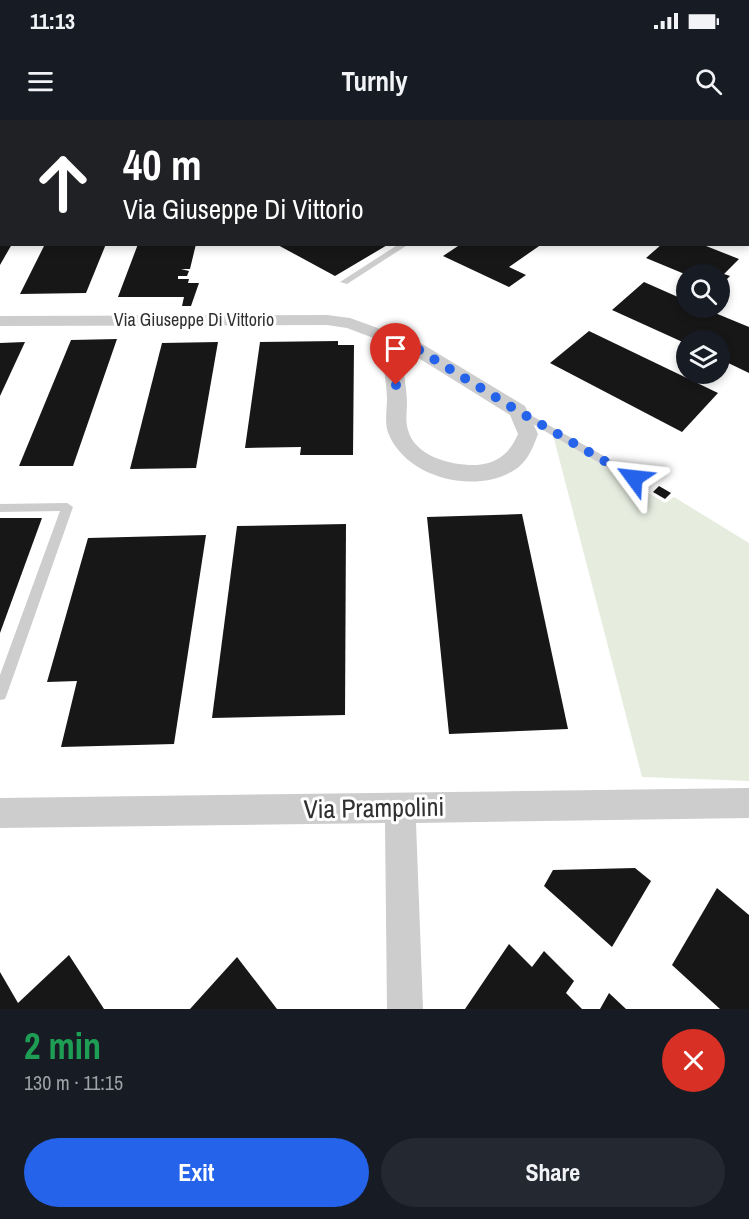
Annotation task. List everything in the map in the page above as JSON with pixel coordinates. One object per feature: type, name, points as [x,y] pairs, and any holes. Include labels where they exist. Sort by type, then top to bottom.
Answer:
[{"type":"street","name":"Via Giuseppe Di Vittorio","points":[[0,321],[304,319],[350,323],[384,336],[398,337],[518,411]]},
{"type":"street","points":[[384,336],[394,363],[398,434],[410,449],[429,462],[450,470],[478,474],[494,472],[506,467],[526,446],[528,434],[518,411]]},
{"type":"street","name":"Via Prampolini","points":[[0,813],[749,803]]},
{"type":"street","points":[[400,808],[405,1009]]},
{"type":"lane","points":[[344,282],[402,246]]},
{"type":"lane","points":[[518,411],[634,478]]},
{"type":"lane","points":[[0,508],[67,507],[0,694]]},
{"type":"shaded area","points":[[553,435],[665,503],[674,497],[749,543],[749,781],[642,777]]},
{"type":"building","points":[[0,246],[11,246],[0,265]]},
{"type":"building","points":[[44,246],[105,246],[86,293],[20,294]]},
{"type":"building","points":[[137,246],[196,246],[190,269],[181,269],[189,271],[187,276],[178,276],[178,279],[189,279],[188,283],[199,283],[191,306],[182,306],[184,297],[118,297]]},
{"type":"building","points":[[280,246],[386,246],[335,276]]},
{"type":"building","points":[[458,246],[539,246],[509,267],[526,275],[509,287],[443,256]]},
{"type":"building","points":[[660,246],[706,246],[739,259],[730,268],[730,264],[676,264],[676,270],[646,258]]},
{"type":"building","points":[[644,282],[676,296],[676,318],[727,318],[749,327],[749,373],[730,364],[730,330],[676,330],[676,339],[612,310]]},
{"type":"building","points":[[589,331],[676,373],[676,384],[699,384],[718,393],[682,432],[550,363]]},
{"type":"building","points":[[117,339],[73,466],[19,466],[71,340]]},
{"type":"building","points":[[338,341],[338,345],[354,345],[353,455],[300,455],[301,447],[245,448],[260,342]]},
{"type":"building","points":[[25,342],[0,396],[0,343]]},
{"type":"building","points":[[218,342],[196,468],[130,469],[162,343]]},
{"type":"building","points":[[659,486],[671,493],[665,499],[653,492]]},
{"type":"building","points":[[522,514],[568,729],[449,734],[427,517]]},
{"type":"building","points":[[0,518],[42,518],[0,633]]},
{"type":"building","points":[[346,524],[345,715],[212,718],[237,526]]},
{"type":"building","points":[[206,535],[174,744],[61,747],[77,681],[47,682],[88,538]]},
{"type":"building","points":[[635,868],[651,881],[612,947],[544,886],[553,870]]},
{"type":"building","points":[[717,888],[749,915],[749,1009],[720,1009],[672,965]]},
{"type":"building","points":[[509,944],[532,967],[544,951],[574,981],[566,993],[582,1009],[465,1009]]},
{"type":"building","points":[[69,955],[104,1009],[0,1009],[0,972],[18,1003]]},
{"type":"building","points":[[237,957],[277,1009],[190,1009]]},
{"type":"building","points":[[609,993],[626,1009],[600,1009]]},
{"type":"route","points":[[396,385],[392,352],[384,336],[398,337],[518,411],[634,478]]}]
